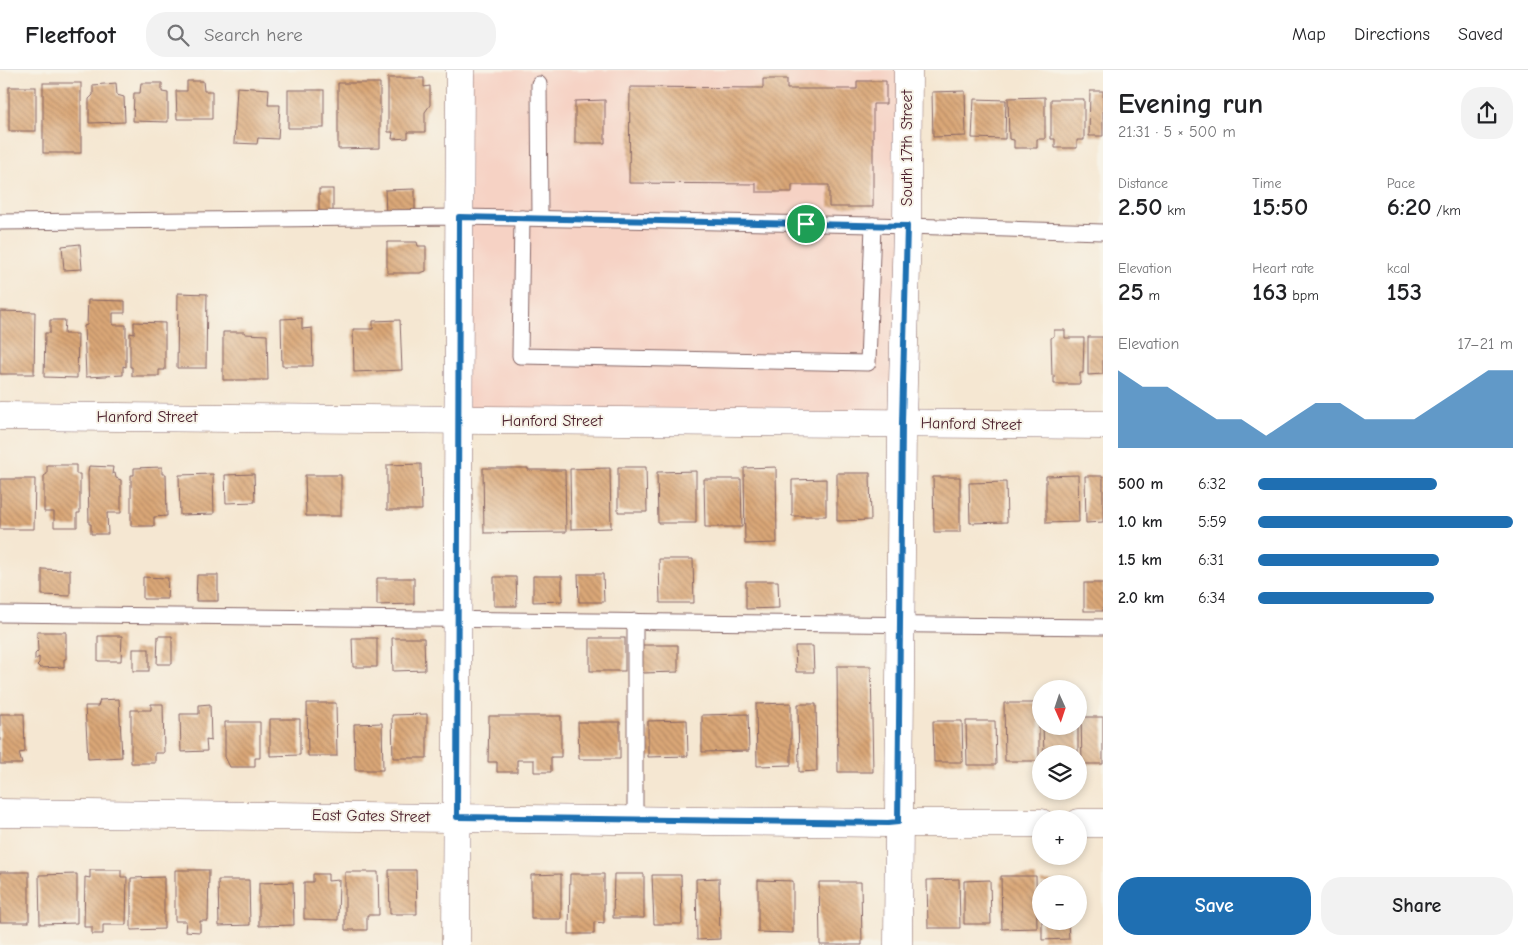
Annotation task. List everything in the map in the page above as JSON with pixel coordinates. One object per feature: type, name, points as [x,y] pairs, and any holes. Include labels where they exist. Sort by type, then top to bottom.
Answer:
[{"type":"street","points":[[456,945],[460,70]]},
{"type":"street","name":"South 17th Street","points":[[898,945],[902,423],[907,226],[908,70]]},
{"type":"street","name":"Hanford Street","points":[[0,416],[1103,425]]},
{"type":"street","name":"East Gates Street","points":[[0,813],[1032,823]]},
{"type":"street","points":[[1087,823],[1103,823]]},
{"type":"lane","points":[[539,84],[540,218]]},
{"type":"lane","points":[[0,222],[459,217],[873,225],[1103,232]]},
{"type":"lane","points":[[522,218],[520,356],[868,363],[873,225]]},
{"type":"lane","points":[[0,614],[1103,627]]},
{"type":"lane","points":[[635,621],[635,820]]},
{"type":"shaded area","points":[[458,70],[909,70],[904,429],[453,422]]},
{"type":"building","points":[[388,78],[424,78],[424,87],[430,86],[430,105],[425,112],[425,132],[408,132],[408,138],[392,139],[393,132],[388,132]]},
{"type":"building","points":[[763,79],[787,79],[787,89],[857,89],[857,81],[886,81],[886,104],[873,104],[873,207],[829,207],[829,185],[792,185],[792,192],[756,192],[756,184],[629,183],[630,87],[763,88]]},
{"type":"building","points":[[187,81],[203,81],[204,91],[212,91],[212,119],[177,119],[176,91],[187,91]]},
{"type":"building","points":[[43,83],[81,83],[81,153],[43,153]]},
{"type":"building","points":[[116,83],[117,95],[124,97],[125,122],[89,123],[89,99],[93,95],[93,85]]},
{"type":"building","points":[[141,83],[162,83],[162,92],[168,93],[168,122],[133,121],[134,93],[140,93]]},
{"type":"building","points":[[338,83],[380,83],[380,148],[338,149]]},
{"type":"building","points":[[9,87],[36,87],[36,131],[9,131]]},
{"type":"building","points":[[237,87],[269,89],[268,105],[280,105],[278,139],[258,138],[257,144],[234,143]]},
{"type":"building","points":[[288,90],[324,90],[324,128],[288,128]]},
{"type":"building","points":[[965,91],[966,136],[933,137],[932,92]]},
{"type":"building","points":[[1090,91],[1103,91],[1103,136],[1089,136]]},
{"type":"building","points":[[1045,97],[1045,139],[1037,139],[1037,148],[1014,148],[1014,140],[1009,139],[1008,98]]},
{"type":"building","points":[[974,99],[1006,100],[1005,139],[972,138]]},
{"type":"building","points":[[1051,99],[1084,99],[1084,140],[1077,140],[1077,148],[1055,148],[1055,139],[1051,139]]},
{"type":"building","points":[[605,100],[605,143],[575,143],[575,101]]},
{"type":"building","points":[[319,189],[333,189],[333,213],[319,213]]},
{"type":"building","points":[[415,189],[415,216],[386,216],[385,190]]},
{"type":"building","points":[[387,242],[417,242],[418,246],[426,246],[426,271],[420,273],[387,273]]},
{"type":"building","points":[[80,244],[82,269],[64,270],[62,246]]},
{"type":"building","points":[[178,293],[207,294],[206,368],[177,368]]},
{"type":"building","points":[[88,300],[125,301],[125,313],[113,313],[113,325],[126,325],[126,367],[123,366],[123,375],[86,377],[84,326],[87,325]]},
{"type":"building","points":[[0,311],[35,312],[34,374],[0,374]]},
{"type":"building","points":[[302,318],[302,329],[312,328],[313,366],[282,366],[281,319]]},
{"type":"building","points":[[50,320],[65,320],[64,334],[78,334],[77,378],[44,377],[45,333],[50,333]]},
{"type":"building","points":[[400,320],[402,370],[354,372],[353,329],[373,329],[373,321]]},
{"type":"building","points":[[134,322],[165,323],[165,370],[159,370],[159,376],[132,376],[132,367],[130,367],[130,333],[134,334]]},
{"type":"building","points":[[1054,330],[1065,330],[1065,338],[1084,338],[1083,373],[1080,373],[1080,384],[1054,384],[1051,338],[1054,336]]},
{"type":"building","points":[[223,332],[267,335],[268,380],[223,380]]},
{"type":"building","points":[[1088,337],[1103,337],[1103,374],[1088,375]]},
{"type":"building","points":[[421,464],[422,510],[387,510],[387,465]]},
{"type":"building","points":[[47,465],[76,465],[76,474],[80,474],[80,513],[77,513],[77,527],[54,527],[54,512],[44,512],[44,476],[47,474]]},
{"type":"building","points":[[89,466],[113,467],[112,474],[115,473],[116,478],[121,480],[121,513],[107,513],[108,534],[91,534],[91,524],[89,524]]},
{"type":"building","points":[[162,467],[162,474],[166,474],[167,516],[154,517],[154,526],[131,526],[131,475],[134,475],[134,468]]},
{"type":"building","points":[[618,467],[646,467],[647,512],[618,512]]},
{"type":"building","points":[[776,467],[777,543],[745,544],[744,468]]},
{"type":"building","points":[[483,468],[565,470],[566,532],[484,533]]},
{"type":"building","points":[[610,468],[611,528],[571,529],[570,469]]},
{"type":"building","points":[[696,471],[696,523],[658,523],[657,472]]},
{"type":"building","points":[[837,473],[870,473],[871,520],[837,521]]},
{"type":"building","points":[[213,474],[214,514],[180,515],[179,475]]},
{"type":"building","points":[[254,474],[255,502],[226,503],[225,475]]},
{"type":"building","points":[[305,475],[341,475],[341,516],[306,516]]},
{"type":"building","points":[[1078,475],[1079,522],[1046,523],[1046,476]]},
{"type":"building","points":[[1085,476],[1103,476],[1103,522],[1086,523]]},
{"type":"building","points":[[933,477],[960,477],[960,532],[934,532]]},
{"type":"building","points":[[0,479],[35,479],[34,529],[0,529]]},
{"type":"building","points":[[704,479],[741,479],[742,527],[705,527]]},
{"type":"building","points":[[826,479],[826,516],[792,516],[792,480]]},
{"type":"building","points":[[1006,482],[1007,522],[970,523],[969,483]]},
{"type":"building","points":[[659,559],[693,559],[694,603],[660,603]]},
{"type":"building","points":[[42,569],[70,570],[70,596],[42,595]]},
{"type":"building","points":[[578,574],[603,574],[604,602],[579,602]]},
{"type":"building","points":[[197,575],[218,575],[218,601],[196,601]]},
{"type":"building","points":[[533,576],[562,576],[562,601],[533,602]]},
{"type":"building","points":[[143,577],[168,578],[167,599],[143,599]]},
{"type":"building","points":[[494,577],[516,577],[517,606],[494,606]]},
{"type":"building","points":[[377,578],[414,578],[414,604],[377,605]]},
{"type":"building","points":[[746,581],[778,581],[779,608],[746,609]]},
{"type":"building","points":[[1084,583],[1103,583],[1103,611],[1084,611]]},
{"type":"building","points":[[37,632],[66,632],[66,659],[64,659],[64,667],[40,668],[37,665],[39,657],[35,660],[35,654],[38,651]]},
{"type":"building","points":[[98,636],[122,636],[121,661],[98,661]]},
{"type":"building","points":[[158,636],[172,636],[172,664],[157,664]]},
{"type":"building","points":[[352,638],[377,638],[377,667],[353,667]]},
{"type":"building","points":[[392,638],[424,638],[425,670],[393,671]]},
{"type":"building","points":[[590,638],[625,638],[625,671],[590,671]]},
{"type":"building","points":[[642,645],[678,645],[678,672],[642,673]]},
{"type":"building","points":[[795,646],[813,646],[814,672],[796,672]]},
{"type":"building","points":[[133,649],[149,649],[149,671],[133,671]]},
{"type":"building","points":[[837,666],[871,666],[873,772],[838,772]]},
{"type":"building","points":[[119,699],[122,757],[88,759],[85,706],[98,706],[100,700]]},
{"type":"building","points":[[307,703],[336,703],[337,756],[308,756]]},
{"type":"building","points":[[791,703],[791,765],[757,766],[756,704]]},
{"type":"building","points":[[1004,703],[1032,703],[1032,735],[1039,735],[1039,745],[1032,745],[1032,761],[1005,761]]},
{"type":"building","points":[[151,704],[163,704],[164,753],[155,753],[155,763],[131,763],[131,710],[151,710]]},
{"type":"building","points":[[210,704],[211,741],[206,740],[207,751],[181,752],[180,714],[199,714],[199,705]]},
{"type":"building","points":[[798,704],[816,704],[817,771],[799,772]]},
{"type":"building","points":[[0,714],[24,714],[25,752],[19,753],[22,764],[0,764]]},
{"type":"building","points":[[427,714],[427,758],[393,758],[392,715]]},
{"type":"building","points":[[748,714],[749,751],[702,752],[702,715]]},
{"type":"building","points":[[489,716],[561,716],[561,757],[551,757],[551,772],[534,772],[534,760],[517,760],[517,772],[497,772],[497,762],[488,762]]},
{"type":"building","points":[[1088,717],[1103,717],[1103,764],[1087,764],[1087,745],[1082,745],[1081,735],[1088,735]]},
{"type":"building","points":[[270,719],[300,719],[300,755],[270,756]]},
{"type":"building","points":[[687,720],[688,756],[648,757],[648,721]]},
{"type":"building","points":[[933,721],[962,721],[963,762],[934,762]]},
{"type":"building","points":[[966,721],[995,721],[996,765],[967,765]]},
{"type":"building","points":[[225,722],[260,722],[260,758],[255,758],[255,767],[230,767],[225,757]]},
{"type":"building","points":[[578,722],[620,722],[620,759],[579,759]]},
{"type":"building","points":[[382,723],[383,770],[355,770],[354,724]]},
{"type":"building","points":[[1043,735],[1078,735],[1078,745],[1044,745]]},
{"type":"building","points":[[90,870],[121,870],[121,877],[127,877],[126,925],[103,925],[103,934],[92,934],[92,927],[84,927],[85,877],[90,878]]},
{"type":"building","points":[[175,870],[209,870],[208,921],[200,921],[200,932],[185,931],[186,921],[175,921]]},
{"type":"building","points":[[389,870],[416,870],[417,914],[390,914]]},
{"type":"building","points":[[0,872],[29,872],[29,922],[0,922]]},
{"type":"building","points":[[345,872],[378,872],[379,915],[367,915],[367,930],[345,930]]},
{"type":"building","points":[[77,874],[77,923],[40,924],[39,875]]},
{"type":"building","points":[[313,874],[328,874],[328,881],[339,880],[338,920],[304,919],[304,882],[313,882]]},
{"type":"building","points":[[561,874],[561,919],[531,919],[531,875]]},
{"type":"building","points":[[570,874],[604,874],[604,923],[594,922],[594,934],[569,934]]},
{"type":"building","points":[[614,874],[644,874],[644,918],[613,918]]},
{"type":"building","points":[[652,875],[681,875],[682,924],[654,924]]},
{"type":"building","points":[[1001,876],[1032,876],[1032,928],[1002,929]]},
{"type":"building","points":[[164,877],[164,929],[131,930],[131,878]]},
{"type":"building","points":[[719,878],[720,939],[697,940],[696,879]]},
{"type":"building","points":[[959,879],[960,928],[928,928],[927,880]]},
{"type":"building","points":[[218,880],[249,880],[250,925],[219,926]]},
{"type":"building","points":[[758,880],[793,881],[793,933],[758,932]]},
{"type":"building","points":[[990,880],[991,924],[964,924],[964,881]]},
{"type":"building","points":[[293,882],[294,925],[259,926],[259,883]]},
{"type":"building","points":[[819,882],[861,882],[862,945],[820,945]]},
{"type":"building","points":[[1042,930],[1068,930],[1069,939],[1042,940]]},
{"type":"route","points":[[459,217],[806,224],[907,226],[902,423],[898,822],[457,817],[459,217]]}]
